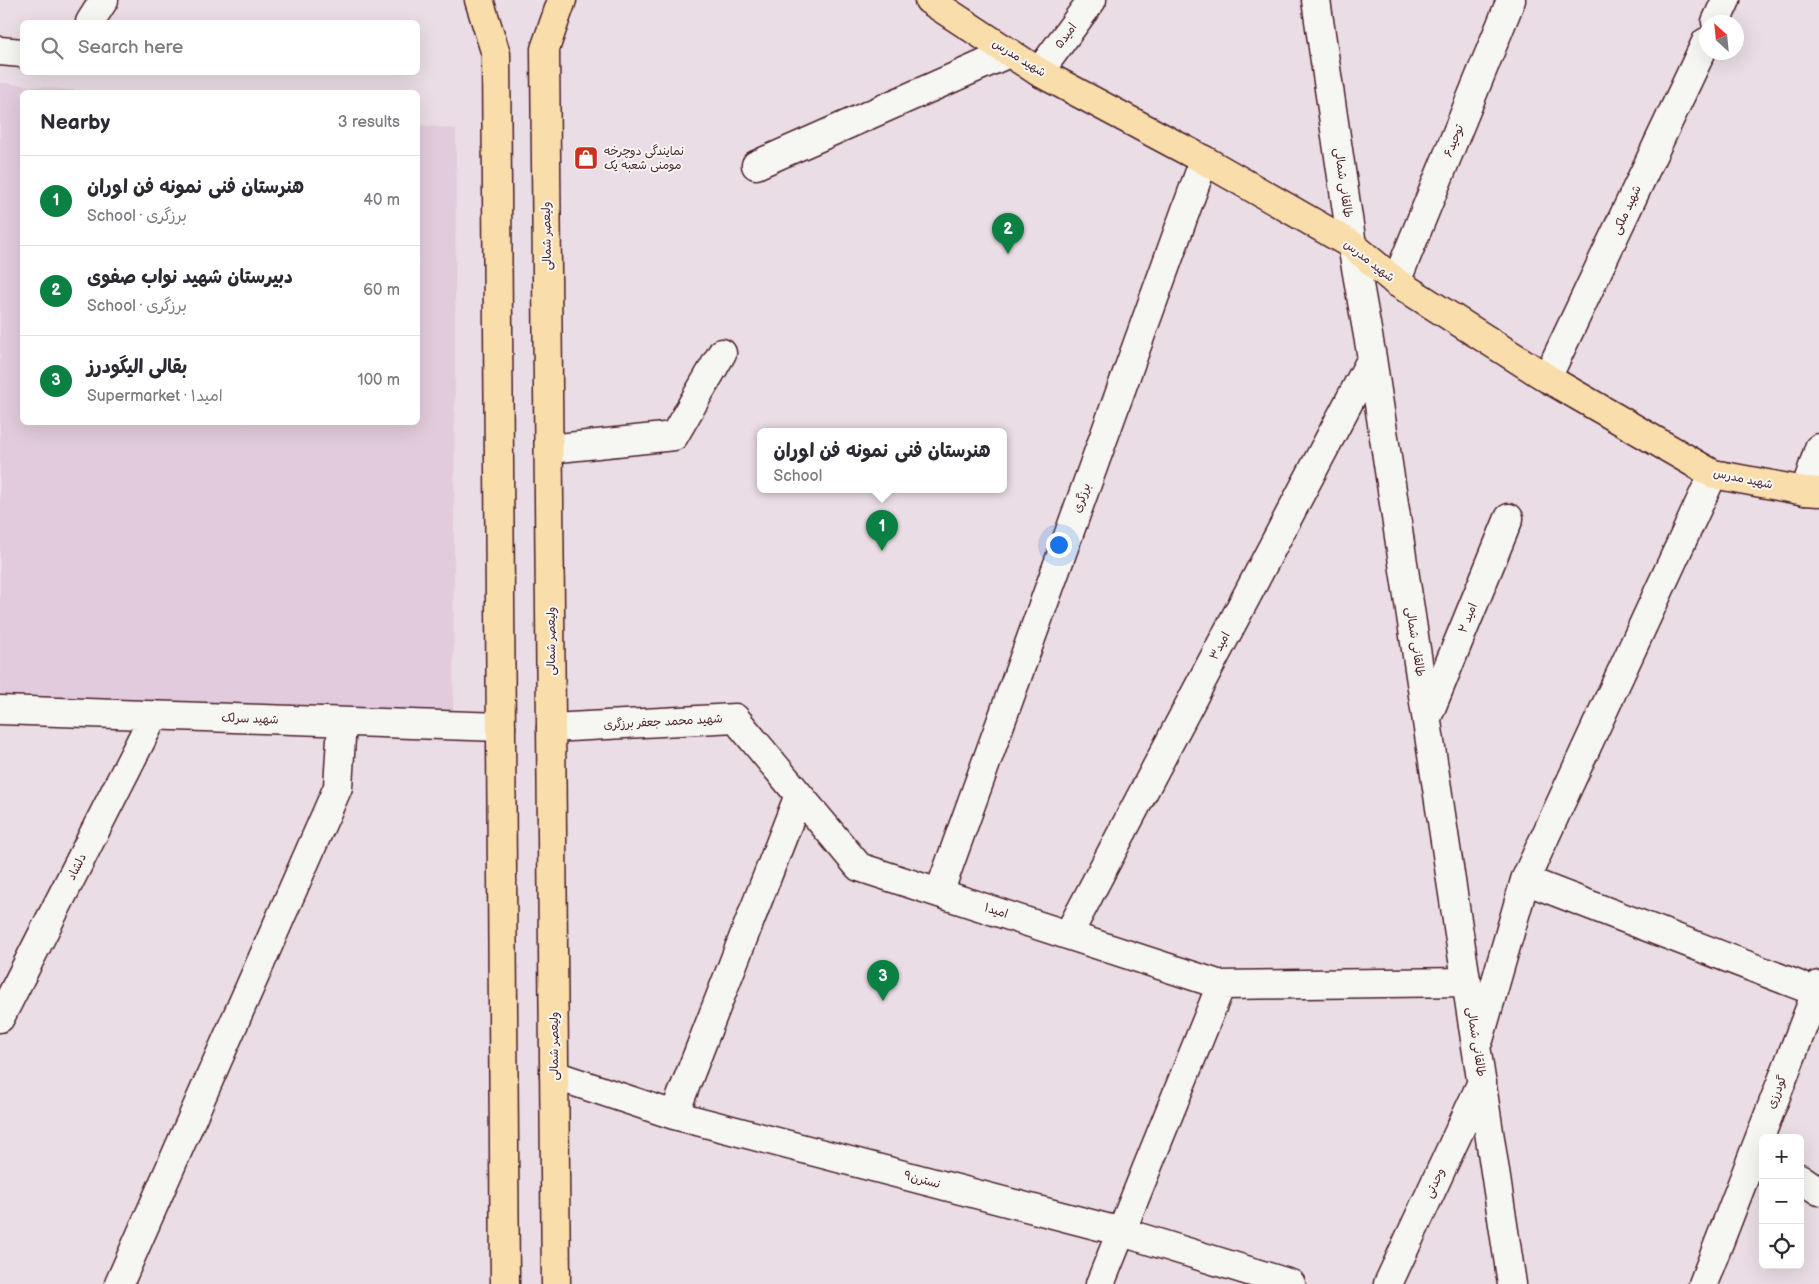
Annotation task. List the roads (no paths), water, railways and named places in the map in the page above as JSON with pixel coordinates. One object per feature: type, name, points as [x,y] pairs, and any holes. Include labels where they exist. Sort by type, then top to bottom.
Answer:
[{"type":"main road","points":[[479,0],[496,54],[505,1284]]},
{"type":"main road","name":"ولیعصر شمالی","points":[[556,1284],[545,49],[562,0]]},
{"type":"main road","name":"شهید مدرس","points":[[929,0],[1039,72],[1204,160],[1352,245],[1396,282],[1547,378],[1713,474],[1812,492]]},
{"type":"street","points":[[91,20],[104,0]]},
{"type":"street","name":"امید۵","points":[[1039,72],[1092,0]]},
{"type":"street","name":"طالقانی شمالی","points":[[1316,0],[1512,1284]]},
{"type":"street","name":"توحید۶","points":[[1396,282],[1512,0]]},
{"type":"street","points":[[1719,15],[1726,0]]},
{"type":"street","points":[[0,51],[20,53]]},
{"type":"street","points":[[756,166],[1009,53]]},
{"type":"street","name":"شهید ملکی","points":[[1547,378],[1699,57]]},
{"type":"street","name":"برزگری","points":[[939,893],[1204,160]]},
{"type":"street","points":[[549,448],[674,436],[722,353]]},
{"type":"street","name":"امید۳","points":[[1068,935],[1372,358]]},
{"type":"street","points":[[1812,492],[1819,448]]},
{"type":"street","points":[[1476,1050],[1525,880],[1713,474]]},
{"type":"street","name":"امید ۲","points":[[1426,718],[1509,518]]},
{"type":"street","name":"شهید سرلک","points":[[0,710],[501,727]]},
{"type":"street","name":"دلشاد","points":[[0,1018],[154,716]]},
{"type":"street","name":"شهید محمد جعفر برزگری","points":[[551,728],[735,718],[799,795]]},
{"type":"street","points":[[120,1284],[338,787],[342,722]]},
{"type":"street","points":[[674,1115],[799,795]]},
{"type":"street","name":"امید۱","points":[[799,795],[859,867],[1221,985],[1466,982]]},
{"type":"street","points":[[1525,880],[1818,990]]},
{"type":"street","points":[[1100,1284],[1221,985]]},
{"type":"street","name":"گودرزی","points":[[1765,1134],[1818,990]]},
{"type":"street","name":"نسترن۹","points":[[554,1075],[674,1115],[1122,1232],[1291,1284]]},
{"type":"street","name":"وحدتی","points":[[1388,1284],[1482,1082]]},
{"type":"street","name":"گودرزی","points":[[1703,1284],[1759,1150]]},
{"type":"street","points":[[1801,1179],[1819,1191]]},
{"type":"place","name":"نمایندگی دوچرخه مومنی شعبه یک","points":[[586,158]]},
{"type":"place","name":"دبیرستان شهید نواب صفوی","points":[[1008,254]]},
{"type":"place","name":"هنرستان فنی نمونه فن اوران","points":[[882,551]]},
{"type":"place","name":"بقالی الیگودرز","points":[[883,1001]]}]
